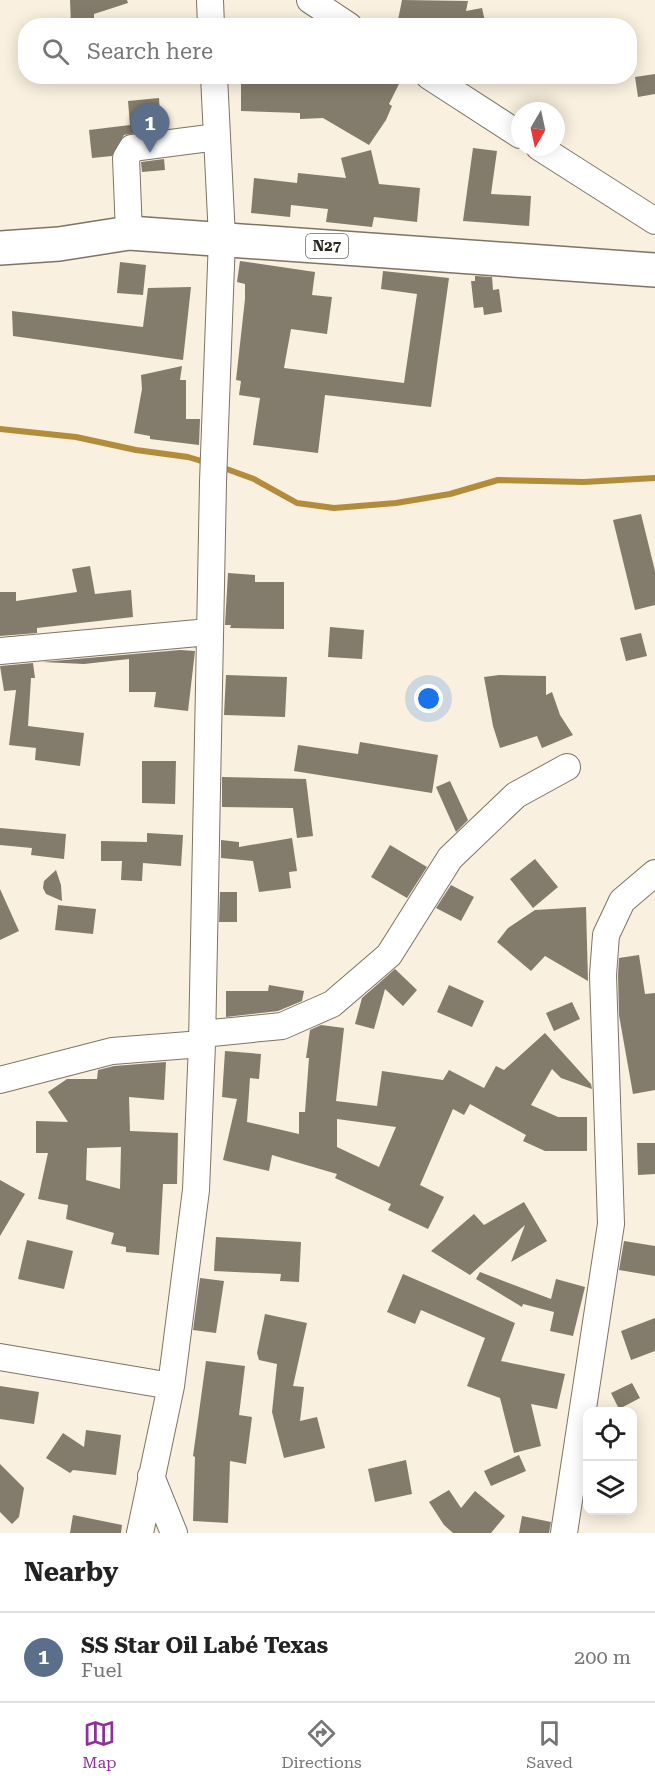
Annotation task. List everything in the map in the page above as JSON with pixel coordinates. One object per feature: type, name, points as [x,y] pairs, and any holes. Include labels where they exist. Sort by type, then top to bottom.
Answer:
[{"type":"main road","name":"N27","points":[[0,248],[59,244],[129,233],[655,270]]},
{"type":"street","points":[[210,0],[211,18]]},
{"type":"street","points":[[310,0],[338,18]]},
{"type":"street","points":[[140,1533],[171,1386],[196,1190],[213,453],[222,238],[214,84]]},
{"type":"street","points":[[441,84],[511,129]]},
{"type":"street","points":[[129,233],[126,158],[132,148],[217,137]]},
{"type":"street","points":[[553,156],[655,221]]},
{"type":"street","points":[[0,651],[209,632]]},
{"type":"street","points":[[0,1080],[112,1051],[282,1026],[332,1004],[389,955],[450,858],[516,795],[567,767]]},
{"type":"street","points":[[564,1533],[611,1224],[603,975],[606,935],[622,901],[655,873]]},
{"type":"street","points":[[0,1357],[171,1386]]},
{"type":"street","points":[[151,1476],[174,1533]]},
{"type":"building","points":[[70,0],[127,0],[128,3],[94,14],[94,18],[71,18]]},
{"type":"building","points":[[402,0],[468,1],[466,11],[482,8],[484,18],[398,18]]},
{"type":"building","points":[[655,74],[655,94],[638,97],[637,77]]},
{"type":"building","points":[[241,84],[399,84],[389,104],[392,106],[386,120],[369,145],[323,118],[300,119],[300,113],[241,111]]},
{"type":"building","points":[[159,98],[161,129],[124,135],[112,156],[92,158],[89,130],[130,125],[128,101]]},
{"type":"building","points":[[473,148],[497,151],[491,194],[531,196],[529,226],[463,221]]},
{"type":"building","points":[[371,150],[379,184],[420,188],[417,222],[374,217],[372,227],[326,222],[328,209],[291,205],[290,217],[251,213],[254,178],[297,183],[298,173],[346,178],[341,158]]},
{"type":"building","points":[[164,159],[165,170],[142,172],[141,162]]},
{"type":"building","points":[[240,261],[315,272],[312,295],[332,297],[327,334],[291,329],[284,368],[404,383],[417,294],[381,289],[383,271],[449,278],[431,407],[325,395],[318,453],[253,445],[260,398],[239,395],[241,381],[236,380],[245,299],[245,284],[237,282]]},
{"type":"building","points":[[120,262],[146,265],[143,295],[117,293]]},
{"type":"building","points":[[475,276],[492,277],[493,290],[499,289],[502,312],[484,315],[483,307],[474,308],[471,281],[475,281]]},
{"type":"building","points":[[191,287],[183,360],[13,336],[12,311],[143,327],[148,288]]},
{"type":"building","points":[[182,366],[180,380],[186,380],[186,419],[200,419],[199,445],[150,439],[150,436],[134,433],[142,389],[141,375]]},
{"type":"building","points":[[641,514],[655,571],[655,605],[635,610],[613,520]]},
{"type":"building","points":[[90,566],[95,594],[131,590],[133,617],[37,628],[37,633],[0,636],[0,592],[16,592],[16,601],[77,592],[72,569]]},
{"type":"building","points":[[228,573],[255,575],[255,582],[284,582],[284,629],[230,628],[231,625],[225,625]]},
{"type":"building","points":[[330,627],[364,630],[362,659],[328,657]]},
{"type":"building","points":[[641,633],[647,656],[626,661],[620,638]]},
{"type":"building","points":[[180,650],[195,651],[188,711],[154,707],[156,692],[129,692],[129,659],[84,664],[42,662]]},
{"type":"building","points":[[33,663],[35,678],[31,678],[28,726],[84,733],[80,766],[35,760],[36,748],[9,745],[16,690],[4,691],[0,666]]},
{"type":"building","points":[[226,675],[287,677],[285,717],[224,715]]},
{"type":"building","points":[[546,676],[546,695],[552,692],[560,715],[573,735],[542,748],[537,736],[500,748],[493,726],[484,677]]},
{"type":"building","points":[[360,742],[438,755],[432,793],[294,771],[298,745],[358,754]]},
{"type":"building","points":[[142,761],[176,761],[175,804],[142,803]]},
{"type":"building","points":[[222,777],[306,779],[313,836],[297,838],[293,808],[222,807]]},
{"type":"building","points":[[450,781],[468,820],[456,832],[436,787]]},
{"type":"building","points":[[0,828],[66,834],[64,859],[31,855],[32,848],[0,845]]},
{"type":"building","points":[[147,833],[183,835],[181,866],[143,863],[142,881],[121,880],[122,861],[101,861],[101,841],[147,842]]},
{"type":"building","points":[[292,838],[297,871],[289,872],[291,888],[259,892],[253,861],[221,858],[221,840],[239,842],[239,847]]},
{"type":"building","points":[[390,845],[427,867],[407,898],[371,877]]},
{"type":"building","points":[[535,859],[558,887],[533,908],[510,879]]},
{"type":"building","points":[[56,870],[61,885],[62,901],[46,894],[43,888],[44,881]]},
{"type":"building","points":[[451,885],[474,897],[461,921],[436,908]]},
{"type":"building","points":[[0,889],[19,931],[0,940]]},
{"type":"building","points":[[220,892],[237,892],[237,922],[219,922]]},
{"type":"building","points":[[58,905],[96,909],[93,934],[55,930]]},
{"type":"building","points":[[586,907],[588,981],[545,956],[531,971],[497,942],[508,928],[535,910]]},
{"type":"building","points":[[639,955],[645,994],[655,993],[655,1090],[633,1094],[619,1015],[618,975],[619,958]]},
{"type":"building","points":[[395,969],[417,990],[403,1006],[385,989],[374,1029],[355,1024],[362,998]]},
{"type":"building","points":[[269,985],[304,991],[302,1001],[278,1011],[226,1017],[226,991],[268,991]]},
{"type":"building","points":[[449,985],[484,1001],[472,1027],[437,1012]]},
{"type":"building","points":[[572,1002],[580,1019],[554,1031],[546,1013]]},
{"type":"building","points":[[321,1025],[344,1028],[336,1101],[377,1106],[382,1071],[443,1080],[449,1070],[484,1088],[496,1066],[504,1070],[545,1033],[591,1084],[592,1089],[561,1078],[552,1069],[531,1105],[558,1117],[587,1117],[587,1151],[545,1151],[523,1141],[526,1135],[470,1104],[464,1115],[453,1109],[420,1185],[444,1197],[428,1229],[388,1210],[391,1204],[335,1178],[337,1174],[272,1155],[269,1171],[223,1160],[237,1099],[222,1097],[225,1051],[261,1054],[259,1079],[250,1078],[247,1122],[299,1134],[299,1112],[305,1112],[309,1058],[306,1058],[310,1030]],"holes":[[[337,1119],[396,1127],[379,1167],[337,1147]]]},
{"type":"building","points":[[166,1062],[164,1100],[129,1097],[130,1131],[178,1133],[177,1184],[163,1184],[159,1255],[126,1252],[126,1247],[111,1244],[114,1233],[66,1219],[68,1205],[38,1199],[48,1153],[36,1153],[36,1121],[68,1122],[48,1092],[67,1079],[97,1079],[98,1070],[114,1066]],"holes":[[[121,1147],[120,1189],[86,1180],[87,1148]]]},
{"type":"building","points":[[637,1143],[655,1143],[655,1174],[638,1175]]},
{"type":"building","points":[[0,1180],[25,1194],[0,1236]]},
{"type":"building","points":[[524,1202],[547,1241],[511,1262],[525,1225],[470,1275],[431,1251],[474,1214],[484,1225]]},
{"type":"building","points":[[216,1237],[301,1242],[299,1282],[280,1281],[281,1274],[214,1271]]},
{"type":"building","points":[[27,1240],[73,1251],[64,1289],[18,1279]]},
{"type":"building","points":[[624,1241],[655,1246],[655,1276],[619,1270]]},
{"type":"building","points":[[480,1272],[551,1299],[556,1279],[585,1287],[573,1336],[550,1331],[554,1312],[523,1304],[522,1307],[476,1279]]},
{"type":"building","points":[[403,1274],[515,1323],[501,1361],[565,1374],[557,1409],[531,1404],[541,1446],[514,1453],[500,1398],[467,1386],[485,1338],[421,1310],[415,1324],[387,1312]]},
{"type":"building","points":[[200,1278],[224,1281],[216,1333],[193,1330]]},
{"type":"building","points":[[265,1314],[307,1323],[293,1386],[304,1387],[300,1421],[317,1417],[325,1448],[284,1458],[272,1412],[277,1364],[259,1360],[257,1353]]},
{"type":"building","points":[[655,1318],[655,1351],[631,1360],[621,1331]]},
{"type":"building","points":[[206,1361],[245,1366],[239,1415],[252,1417],[246,1464],[230,1461],[228,1523],[193,1521],[195,1457],[193,1456]]},
{"type":"building","points":[[632,1383],[640,1398],[623,1407],[618,1407],[611,1393]]},
{"type":"building","points":[[0,1386],[39,1392],[34,1424],[0,1419]]},
{"type":"building","points":[[86,1430],[121,1435],[116,1475],[73,1470],[70,1473],[46,1458],[63,1433],[84,1447]]},
{"type":"building","points":[[519,1455],[526,1471],[491,1486],[484,1471]]},
{"type":"building","points":[[406,1460],[412,1494],[375,1502],[368,1469]]},
{"type":"building","points":[[0,1464],[24,1488],[19,1517],[12,1524],[0,1512]]},
{"type":"building","points":[[449,1490],[461,1508],[475,1491],[505,1516],[491,1533],[453,1533],[444,1525],[429,1502]]},
{"type":"building","points":[[73,1515],[122,1525],[121,1533],[70,1533]]},
{"type":"building","points":[[522,1516],[551,1522],[549,1533],[519,1533]]},
{"type":"waterway","points":[[0,429],[76,437],[136,450],[188,457],[208,463]]},
{"type":"waterway","points":[[221,467],[254,479],[297,503],[334,508],[396,503],[450,494],[498,480],[584,482],[655,478]]},
{"type":"place","name":"SS Star Oil Labé Texas","points":[[150,153]]}]
